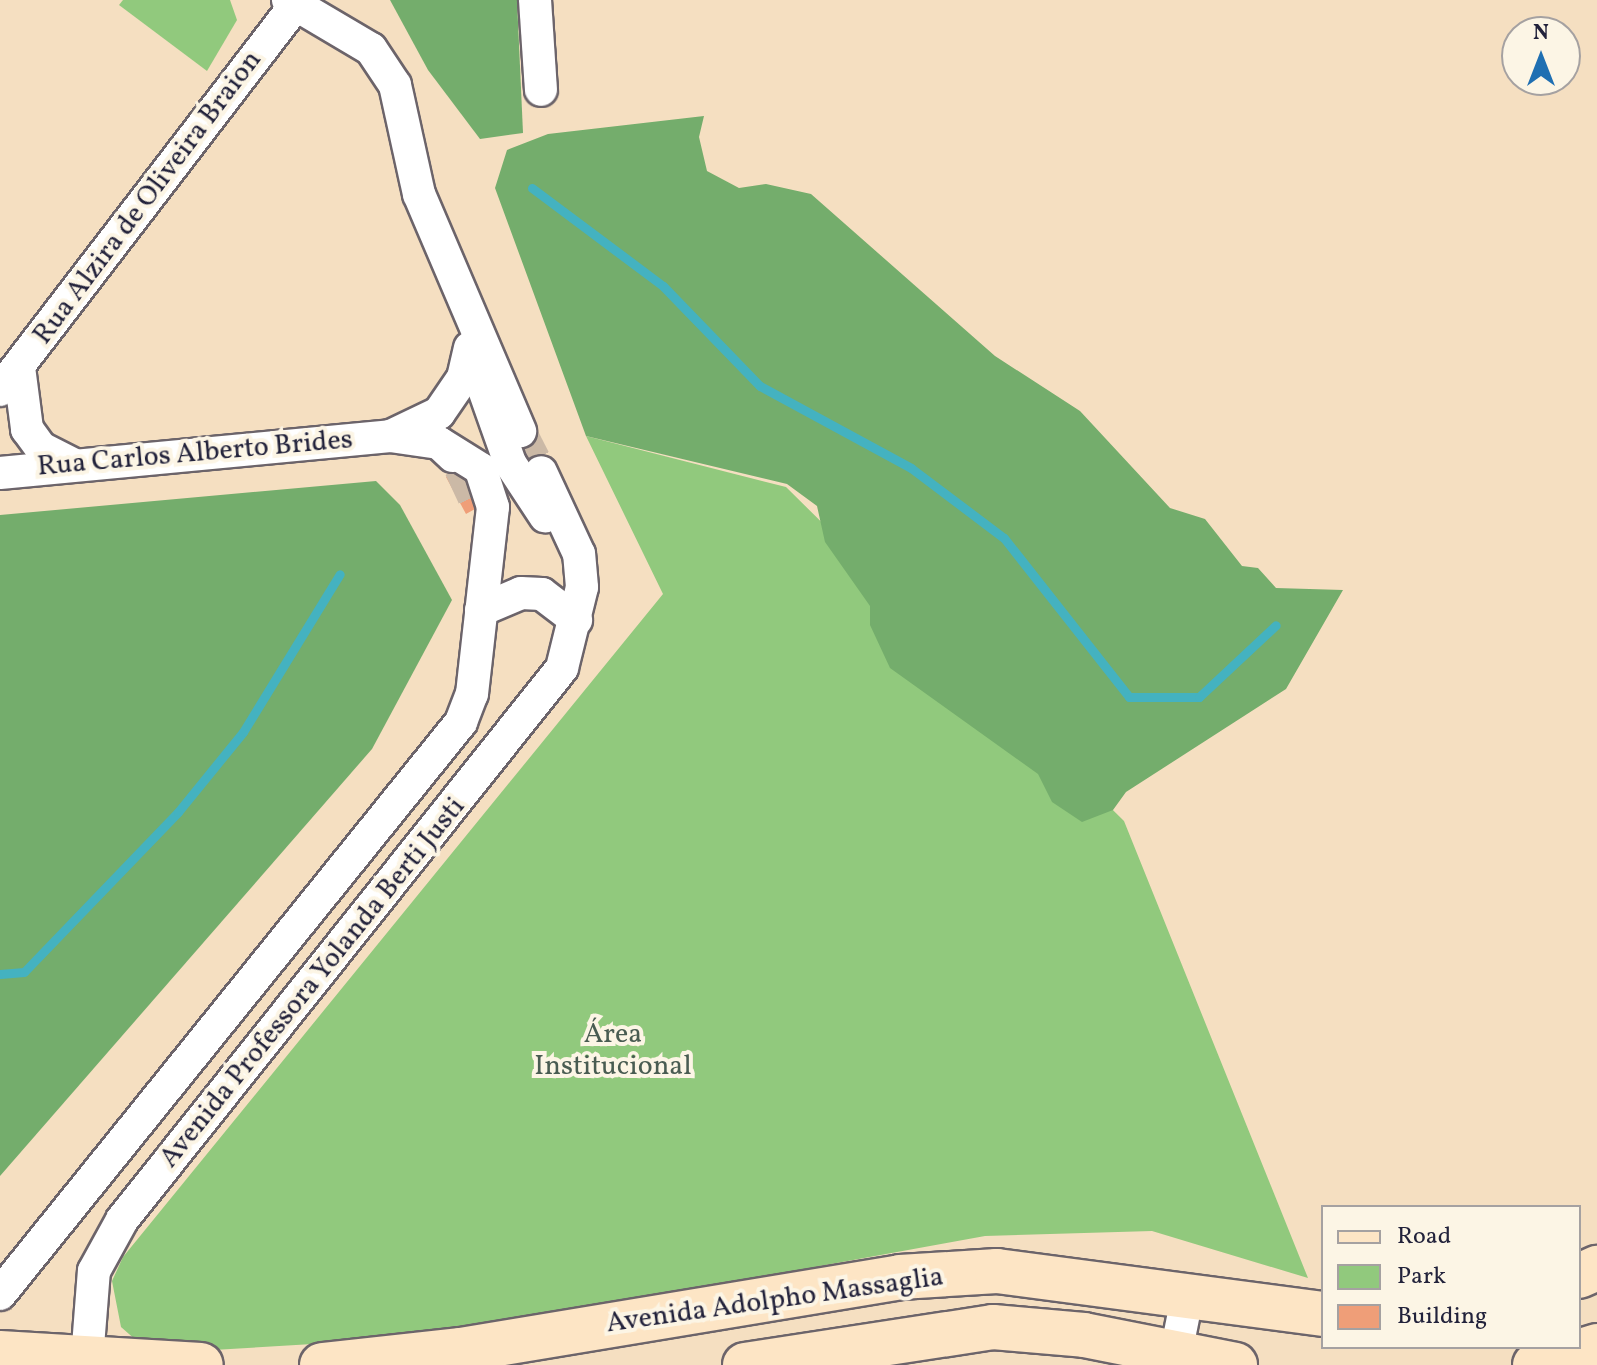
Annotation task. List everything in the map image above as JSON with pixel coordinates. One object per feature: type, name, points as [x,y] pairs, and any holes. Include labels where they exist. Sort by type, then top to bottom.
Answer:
[{"type":"main road","name":"Avenida Adolpho Massaglia","points":[[322,1365],[461,1350],[900,1277],[997,1271],[1188,1293],[1321,1314]]},
{"type":"main road","name":"Avenida Adolpho Massaglia","points":[[745,1365],[993,1327],[1176,1353],[1235,1365]]},
{"type":"main road","points":[[1535,1365],[1597,1346]]},
{"type":"main road","points":[[0,1353],[88,1362],[201,1365]]},
{"type":"street","points":[[535,0],[541,90]]},
{"type":"street","points":[[291,3],[371,49],[395,85],[419,194],[453,267],[520,431]]},
{"type":"street","name":"Rua Alzira de Oliveira Braion","points":[[10,378],[291,3]]},
{"type":"street","points":[[453,267],[471,347],[510,463],[537,507],[579,554]]},
{"type":"street","name":"Rua Carlos Alberto Brides","points":[[390,436],[439,413],[463,378],[471,347]]},
{"type":"street","points":[[10,378],[27,429],[41,448],[74,465]]},
{"type":"street","name":"Rua Carlos Alberto Brides","points":[[0,473],[390,436],[431,441]]},
{"type":"street","points":[[431,441],[460,468]]},
{"type":"street","points":[[431,441],[465,453],[488,478],[493,507],[485,543]]},
{"type":"street","points":[[541,472],[579,554]]},
{"type":"street","points":[[478,507],[485,543]]},
{"type":"street","name":"Avenida Professora Yolanda Berti Justi","points":[[0,1294],[444,752],[472,694],[485,543]]},
{"type":"street","name":"Avenida Professora Yolanda Berti Justi","points":[[88,1362],[94,1271],[122,1220],[562,668],[576,620],[579,554]]},
{"type":"street","points":[[481,610],[521,593],[542,594],[576,620]]},
{"type":"street","points":[[1176,1353],[1188,1293]]},
{"type":"green space","points":[[123,0],[230,0],[237,20],[207,71],[119,5]]},
{"type":"green space","points":[[390,0],[517,0],[523,133],[480,139],[428,70]]},
{"type":"green space","points":[[704,116],[699,137],[707,171],[739,188],[766,184],[811,194],[995,356],[1080,411],[1170,508],[1205,519],[1242,566],[1258,568],[1276,588],[1343,590],[1286,689],[1126,792],[1113,810],[1082,822],[1052,802],[1038,774],[890,668],[870,625],[870,606],[825,542],[817,506],[787,484],[586,436],[495,188],[507,150],[548,134]]},
{"type":"green space","name":"Área Institucional","points":[[586,436],[786,487],[1124,821],[1308,1278],[1152,1231],[985,1236],[430,1337],[179,1352],[145,1348],[121,1327],[112,1281],[123,1257],[663,594]]},
{"type":"green space","points":[[376,481],[400,505],[452,600],[372,749],[0,1176],[0,515]]},
{"type":"building","points":[[528,432],[548,468],[466,514],[446,477]]},
{"type":"waterway","points":[[532,188],[663,286],[760,386],[911,468],[1004,538],[1129,697],[1199,697],[1276,625]]},
{"type":"waterway","points":[[0,974],[24,972],[178,812],[243,732],[340,574]]},
{"type":"tunnel","points":[[520,431],[541,472]]},
{"type":"tunnel","points":[[460,468],[478,507]]}]
